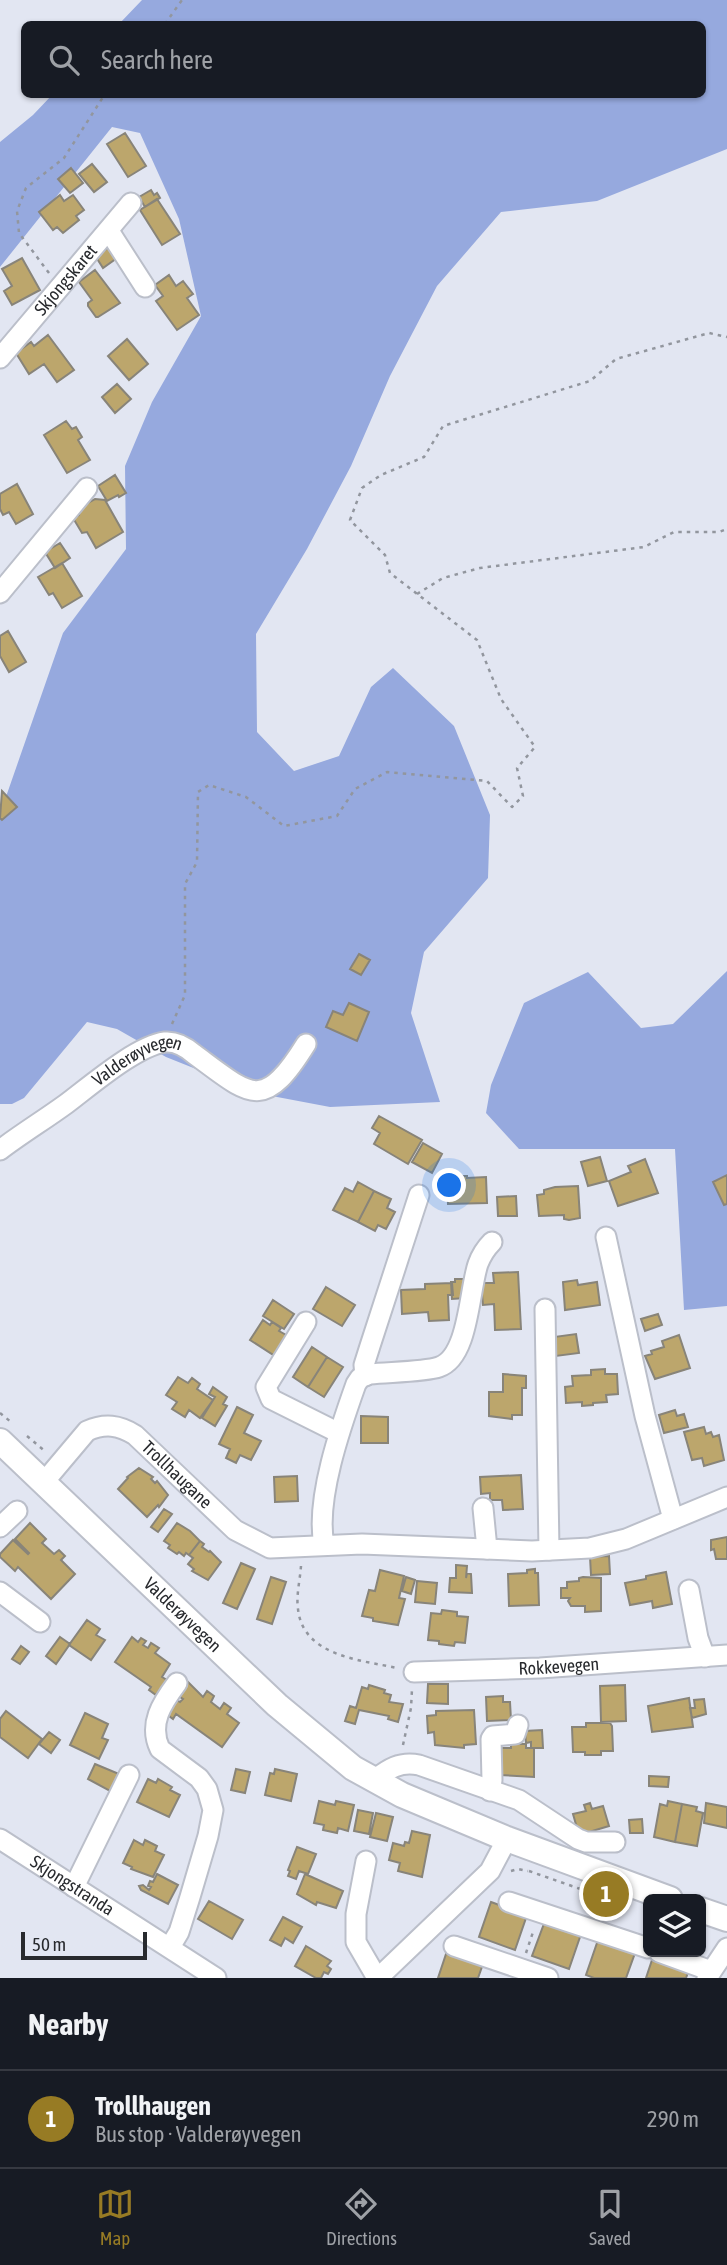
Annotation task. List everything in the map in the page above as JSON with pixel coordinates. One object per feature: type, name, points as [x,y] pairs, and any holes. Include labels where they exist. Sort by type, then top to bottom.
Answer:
[{"type":"main road","name":"Valderøyvegen","points":[[10,1431],[277,1705],[323,1745],[374,1780],[402,1795],[508,1839],[657,1894]]},
{"type":"main road","points":[[706,1912],[727,1919]]},
{"type":"street","name":"Skjongskaret","points":[[0,358],[131,203]]},
{"type":"street","points":[[109,230],[145,287]]},
{"type":"street","points":[[0,593],[87,488]]},
{"type":"street","name":"Valderøyvegen","points":[[0,1150],[109,1072],[146,1049],[164,1042],[175,1042],[182,1046],[249,1091],[270,1088],[279,1082],[306,1044]]},
{"type":"street","points":[[365,1376],[370,1346],[419,1195]]},
{"type":"street","points":[[606,1237],[645,1416],[673,1519]]},
{"type":"street","points":[[324,1545],[326,1497],[339,1433],[356,1384],[365,1376],[439,1367],[453,1357],[468,1316],[477,1265],[492,1242]]},
{"type":"street","points":[[545,1309],[549,1550]]},
{"type":"street","points":[[306,1322],[266,1387],[271,1399],[339,1433]]},
{"type":"street","name":"Trollhaugane","points":[[52,1473],[87,1432],[96,1427],[116,1426],[135,1435],[235,1530],[270,1548],[324,1545],[549,1550],[590,1548],[609,1544],[727,1497]]},
{"type":"street","points":[[483,1508],[487,1549]]},
{"type":"street","points":[[0,1527],[17,1511]]},
{"type":"street","points":[[689,1590],[698,1638],[705,1657]]},
{"type":"street","points":[[0,1592],[40,1622]]},
{"type":"street","name":"Rokkevegen","points":[[414,1672],[528,1668],[727,1655]]},
{"type":"street","points":[[170,1947],[186,1909],[212,1819],[211,1800],[207,1789],[190,1769],[160,1749],[155,1736],[158,1714],[177,1682]]},
{"type":"street","points":[[490,1791],[491,1739],[493,1736],[515,1734],[518,1725]]},
{"type":"street","points":[[374,1780],[389,1768],[419,1765],[519,1800],[578,1839],[586,1842],[615,1842]]},
{"type":"street","points":[[75,1887],[129,1774]]},
{"type":"street","name":"Skjongstranda","points":[[0,1839],[216,1978]]},
{"type":"street","points":[[366,1861],[356,1914],[356,1942],[377,1978],[491,1871],[508,1839]]},
{"type":"street","points":[[509,1902],[643,1946]]},
{"type":"street","points":[[454,1946],[548,1978]]},
{"type":"street","points":[[670,1957],[709,1975],[727,1948]]},
{"type":"path","points":[[167,21],[182,0]]},
{"type":"path","points":[[60,287],[19,233],[17,211],[26,188],[64,158],[102,98]]},
{"type":"path","points":[[164,1042],[186,995],[186,884],[197,862],[198,792],[209,785],[246,797],[284,827],[337,816],[355,789],[387,772],[487,781],[512,807],[523,796],[517,768],[535,747],[501,699],[477,640],[390,573],[385,555],[350,520],[362,488],[381,475],[424,457],[443,426],[590,381],[616,359],[709,333],[727,337]]},
{"type":"path","points":[[417,594],[443,578],[480,568],[644,547],[674,532],[719,532],[727,529]]},
{"type":"path","points":[[0,1413],[10,1431],[52,1473]]},
{"type":"path","points":[[303,1546],[298,1608],[301,1623],[308,1636],[330,1652],[414,1672],[411,1708],[400,1759],[402,1765]]},
{"type":"path","points":[[502,1876],[514,1870],[529,1871],[536,1849]]},
{"type":"path","points":[[520,1969],[540,1912]]},
{"type":"shaded area","points":[[142,0],[727,0],[727,149],[597,201],[501,212],[437,286],[390,376],[351,466],[307,549],[256,634],[257,732],[294,771],[339,756],[371,687],[393,668],[454,726],[490,815],[488,878],[424,952],[411,1013],[440,1102],[330,1107],[256,1093],[166,1057],[117,1029],[87,1022],[24,1098],[12,1104],[0,1104],[0,814],[63,633],[126,549],[125,466],[152,402],[201,316],[179,219],[140,133],[112,127],[0,267],[0,142],[49,98],[706,98],[706,21],[122,21]]},
{"type":"shaded area","points":[[727,971],[727,1306],[684,1310],[675,1149],[519,1149],[486,1113],[491,1085],[524,1003],[588,972],[641,1028],[673,1024]]},
{"type":"building","points":[[125,133],[146,166],[128,177],[107,144]]},
{"type":"building","points":[[92,164],[107,182],[94,192],[79,174]]},
{"type":"building","points":[[71,168],[83,183],[70,193],[58,179]]},
{"type":"building","points":[[151,190],[160,198],[145,207],[139,197]]},
{"type":"building","points":[[60,195],[64,201],[73,195],[84,210],[76,216],[79,220],[63,233],[57,227],[53,230],[39,212]]},
{"type":"building","points":[[157,199],[180,234],[162,245],[140,210]]},
{"type":"building","points":[[109,247],[117,258],[103,268],[96,257]]},
{"type":"building","points":[[22,258],[40,290],[12,305],[4,291],[12,286],[2,269]]},
{"type":"building","points":[[95,270],[120,303],[98,317],[88,306],[92,300],[79,282]]},
{"type":"building","points":[[169,275],[176,286],[183,281],[193,294],[187,298],[199,315],[177,330],[156,301],[163,296],[155,285]]},
{"type":"building","points":[[48,335],[74,370],[57,382],[44,364],[29,374],[16,353],[31,342],[34,346]]},
{"type":"building","points":[[127,339],[148,364],[129,380],[108,356]]},
{"type":"building","points":[[117,384],[131,399],[115,413],[102,397]]},
{"type":"building","points":[[66,421],[72,429],[76,427],[82,437],[78,440],[90,460],[67,473],[44,435]]},
{"type":"building","points":[[115,475],[126,493],[107,501],[98,486]]},
{"type":"building","points":[[17,484],[33,514],[16,524],[9,512],[3,515],[0,509],[0,494]]},
{"type":"building","points":[[95,499],[105,500],[123,532],[96,548],[87,532],[82,533],[73,518],[79,515],[80,507]]},
{"type":"building","points":[[60,543],[70,558],[55,568],[45,552]]},
{"type":"building","points":[[62,563],[82,596],[62,608],[53,593],[49,595],[38,577]]},
{"type":"building","points":[[8,631],[26,662],[9,672],[0,656],[0,636]]},
{"type":"building","points":[[2,791],[17,807],[2,820],[0,818]]},
{"type":"building","points":[[359,954],[370,960],[361,975],[350,969]]},
{"type":"building","points":[[349,1003],[369,1012],[357,1041],[326,1027],[333,1011],[343,1015]]},
{"type":"building","points":[[379,1116],[422,1140],[408,1164],[374,1144],[380,1133],[372,1128]]},
{"type":"building","points":[[423,1143],[442,1154],[432,1173],[412,1162]]},
{"type":"building","points":[[600,1157],[607,1181],[588,1186],[581,1162]]},
{"type":"building","points":[[645,1159],[658,1193],[618,1206],[609,1181],[631,1172],[628,1166]]},
{"type":"building","points":[[727,1175],[727,1204],[724,1205],[713,1182]]},
{"type":"building","points":[[460,1176],[486,1177],[487,1203],[448,1204],[447,1179],[460,1179]]},
{"type":"building","points":[[358,1182],[374,1191],[358,1222],[333,1210],[345,1188],[353,1192]]},
{"type":"building","points":[[578,1186],[580,1218],[569,1220],[564,1219],[564,1215],[539,1216],[537,1195],[555,1187]]},
{"type":"building","points":[[374,1191],[391,1199],[387,1208],[395,1212],[386,1229],[378,1225],[375,1231],[358,1222]]},
{"type":"building","points":[[516,1196],[517,1216],[498,1216],[497,1197]]},
{"type":"building","points":[[518,1272],[521,1329],[495,1330],[494,1304],[483,1305],[481,1283],[494,1283],[493,1273]]},
{"type":"building","points":[[455,1279],[464,1279],[465,1298],[452,1299],[451,1282],[455,1282]]},
{"type":"building","points":[[577,1280],[578,1285],[597,1282],[600,1305],[565,1310],[563,1282]]},
{"type":"building","points":[[452,1283],[453,1295],[448,1295],[449,1320],[429,1321],[428,1312],[402,1314],[401,1290],[425,1289],[425,1284]]},
{"type":"building","points":[[326,1287],[355,1305],[342,1326],[313,1309]]},
{"type":"building","points":[[273,1300],[294,1314],[284,1329],[263,1316]]},
{"type":"building","points":[[658,1314],[662,1325],[645,1331],[641,1319]]},
{"type":"building","points":[[263,1320],[270,1325],[272,1322],[281,1328],[279,1331],[288,1336],[275,1356],[250,1340]]},
{"type":"building","points":[[576,1334],[579,1353],[556,1356],[554,1337]]},
{"type":"building","points":[[679,1335],[690,1368],[655,1379],[645,1356],[664,1347],[662,1341]]},
{"type":"building","points":[[312,1347],[327,1357],[308,1387],[293,1377]]},
{"type":"building","points":[[327,1357],[343,1367],[324,1397],[308,1387]]},
{"type":"building","points":[[605,1369],[605,1374],[617,1374],[618,1394],[606,1395],[607,1402],[593,1405],[582,1406],[582,1402],[566,1403],[565,1387],[573,1386],[572,1376],[591,1375],[591,1370]]},
{"type":"building","points":[[503,1374],[526,1376],[526,1388],[522,1388],[522,1415],[512,1415],[512,1419],[489,1416],[489,1392],[503,1392]]},
{"type":"building","points":[[178,1377],[188,1383],[192,1378],[200,1384],[197,1389],[213,1400],[200,1418],[189,1410],[185,1417],[172,1409],[177,1402],[166,1395]]},
{"type":"building","points":[[213,1387],[227,1397],[223,1404],[227,1406],[215,1426],[202,1418],[215,1397],[209,1394]]},
{"type":"building","points":[[237,1407],[253,1415],[244,1433],[261,1441],[251,1460],[240,1455],[236,1463],[226,1458],[230,1449],[219,1444]]},
{"type":"building","points":[[675,1410],[677,1416],[684,1414],[688,1427],[664,1433],[659,1415]]},
{"type":"building","points":[[361,1416],[388,1417],[388,1443],[361,1443]]},
{"type":"building","points":[[704,1427],[706,1434],[711,1432],[713,1437],[719,1435],[724,1460],[704,1466],[702,1458],[692,1460],[684,1432]]},
{"type":"building","points":[[139,1468],[153,1477],[151,1479],[155,1483],[157,1481],[168,1495],[147,1517],[118,1489],[127,1477]]},
{"type":"building","points":[[521,1475],[523,1509],[503,1510],[502,1500],[490,1500],[490,1493],[481,1494],[480,1477]]},
{"type":"building","points":[[297,1476],[298,1501],[275,1502],[274,1477]]},
{"type":"building","points":[[164,1509],[172,1514],[158,1532],[151,1527]]},
{"type":"building","points":[[30,1523],[46,1539],[42,1543],[54,1554],[59,1550],[65,1556],[61,1560],[75,1574],[51,1599],[18,1567],[15,1571],[0,1557],[13,1540],[29,1553],[15,1539]]},
{"type":"building","points":[[177,1523],[200,1541],[189,1555],[186,1553],[184,1556],[179,1552],[177,1554],[168,1548],[170,1545],[164,1541]]},
{"type":"building","points":[[727,1537],[727,1559],[716,1559],[714,1549],[711,1550],[711,1540]]},
{"type":"building","points":[[200,1541],[204,1544],[202,1547],[221,1562],[208,1580],[192,1571],[194,1569],[188,1564],[193,1558],[189,1555]]},
{"type":"building","points":[[609,1556],[610,1574],[591,1575],[590,1557]]},
{"type":"building","points":[[241,1563],[255,1569],[237,1609],[223,1603]]},
{"type":"building","points":[[456,1565],[467,1566],[466,1578],[467,1573],[471,1574],[472,1593],[449,1592],[450,1578],[456,1578]]},
{"type":"building","points":[[535,1569],[535,1573],[538,1573],[539,1605],[509,1606],[508,1574],[527,1573],[527,1570]]},
{"type":"building","points":[[380,1570],[404,1576],[399,1598],[405,1599],[398,1625],[373,1621],[373,1618],[362,1616],[369,1590],[375,1591]]},
{"type":"building","points":[[666,1572],[672,1604],[653,1608],[652,1601],[630,1605],[625,1583]]},
{"type":"building","points":[[271,1577],[286,1582],[272,1624],[257,1619]]},
{"type":"building","points":[[406,1577],[415,1580],[411,1594],[402,1591]]},
{"type":"building","points":[[579,1578],[601,1578],[601,1611],[585,1612],[585,1606],[571,1606],[568,1601],[570,1598],[561,1598],[561,1588],[567,1588],[567,1582],[579,1581]]},
{"type":"building","points":[[417,1581],[437,1583],[435,1604],[415,1602]]},
{"type":"building","points":[[442,1610],[468,1617],[465,1643],[455,1642],[454,1646],[428,1640],[431,1613],[441,1614]]},
{"type":"building","points":[[87,1620],[100,1629],[96,1635],[105,1640],[91,1660],[69,1645]]},
{"type":"building","points":[[60,1637],[70,1644],[56,1664],[46,1656]]},
{"type":"building","points":[[132,1637],[138,1642],[141,1638],[146,1641],[143,1645],[148,1648],[151,1643],[159,1648],[155,1653],[170,1664],[162,1677],[167,1680],[156,1695],[149,1690],[151,1687],[115,1662]]},
{"type":"building","points":[[21,1646],[29,1652],[20,1664],[12,1659]]},
{"type":"building","points":[[187,1681],[203,1697],[207,1691],[214,1696],[211,1702],[220,1709],[224,1703],[231,1708],[227,1714],[239,1723],[222,1747],[176,1714],[173,1719],[165,1713],[175,1699],[180,1702],[183,1699],[177,1695]]},
{"type":"building","points":[[428,1684],[448,1684],[448,1704],[427,1703]]},
{"type":"building","points":[[369,1685],[391,1695],[389,1702],[403,1704],[398,1722],[388,1719],[389,1716],[359,1710],[355,1724],[345,1721],[350,1706],[356,1708],[362,1687],[368,1689]]},
{"type":"building","points":[[625,1685],[626,1721],[601,1722],[600,1686]]},
{"type":"building","points":[[503,1696],[503,1702],[510,1702],[511,1720],[487,1721],[486,1697]]},
{"type":"building","points":[[689,1698],[693,1727],[652,1732],[648,1706]]},
{"type":"building","points":[[704,1699],[706,1714],[692,1718],[690,1708],[695,1708],[694,1700]]},
{"type":"building","points":[[474,1710],[476,1744],[464,1745],[464,1748],[435,1745],[434,1732],[428,1733],[427,1716],[436,1715],[436,1711]]},
{"type":"building","points":[[6,1711],[42,1739],[28,1758],[0,1737],[0,1719]]},
{"type":"building","points":[[85,1713],[108,1724],[102,1738],[108,1740],[99,1759],[70,1745]]},
{"type":"building","points":[[586,1723],[610,1723],[613,1751],[601,1751],[601,1755],[573,1752],[572,1727],[586,1727]]},
{"type":"building","points":[[542,1730],[543,1748],[531,1748],[531,1742],[526,1743],[525,1731]]},
{"type":"building","points":[[49,1732],[60,1740],[51,1753],[39,1744]]},
{"type":"building","points":[[511,1744],[526,1744],[526,1748],[534,1748],[534,1777],[500,1775],[499,1748],[511,1748]]},
{"type":"building","points":[[95,1764],[119,1774],[110,1791],[88,1779]]},
{"type":"building","points":[[236,1769],[250,1772],[245,1793],[231,1790]]},
{"type":"building","points":[[275,1769],[297,1774],[291,1801],[265,1795],[270,1773],[274,1774]]},
{"type":"building","points":[[649,1776],[669,1777],[668,1787],[649,1786]]},
{"type":"building","points":[[148,1779],[156,1783],[158,1779],[180,1795],[169,1817],[137,1802]]},
{"type":"building","points":[[319,1801],[335,1805],[336,1801],[354,1805],[348,1831],[338,1828],[337,1833],[323,1830],[324,1825],[314,1823]]},
{"type":"building","points":[[668,1801],[682,1804],[675,1842],[654,1837],[660,1804],[667,1806]]},
{"type":"building","points":[[590,1803],[592,1809],[603,1806],[609,1826],[579,1835],[573,1814],[586,1811],[584,1805]]},
{"type":"building","points":[[706,1803],[727,1807],[727,1828],[704,1823]]},
{"type":"building","points":[[682,1804],[697,1807],[696,1811],[703,1813],[697,1846],[675,1842]]},
{"type":"building","points":[[358,1810],[373,1813],[369,1834],[354,1831]]},
{"type":"building","points":[[376,1813],[393,1817],[387,1841],[370,1837]]},
{"type":"building","points":[[642,1819],[643,1833],[630,1833],[629,1820]]},
{"type":"building","points":[[412,1831],[430,1835],[422,1877],[398,1871],[400,1863],[389,1860],[393,1843],[404,1846],[405,1842],[409,1843]]},
{"type":"building","points":[[134,1840],[143,1845],[145,1840],[157,1846],[155,1851],[164,1855],[153,1877],[123,1863]]},
{"type":"building","points":[[297,1847],[316,1854],[308,1874],[299,1871],[296,1879],[288,1876],[288,1870]]},
{"type":"building","points":[[157,1874],[178,1885],[168,1904],[141,1890],[139,1886],[143,1885],[149,1890],[150,1881],[153,1882]]},
{"type":"building","points":[[305,1874],[343,1891],[336,1908],[317,1902],[316,1905],[297,1894]]},
{"type":"building","points":[[209,1901],[243,1920],[232,1939],[198,1919]]},
{"type":"building","points":[[491,1902],[527,1915],[515,1950],[479,1937]]},
{"type":"building","points":[[283,1917],[302,1927],[293,1943],[285,1938],[281,1946],[270,1940]]},
{"type":"building","points":[[545,1921],[581,1934],[569,1969],[532,1956]]},
{"type":"building","points":[[598,1940],[635,1953],[626,1978],[594,1978],[586,1975]]},
{"type":"building","points":[[306,1946],[331,1961],[327,1966],[331,1969],[328,1974],[324,1972],[321,1978],[316,1978],[295,1966]]},
{"type":"building","points":[[448,1948],[484,1961],[478,1978],[438,1978]]},
{"type":"building","points":[[653,1957],[662,1957],[690,1967],[686,1978],[646,1978]]},
{"type":"place","name":"Trollhaugen","points":[[606,1894]]}]
